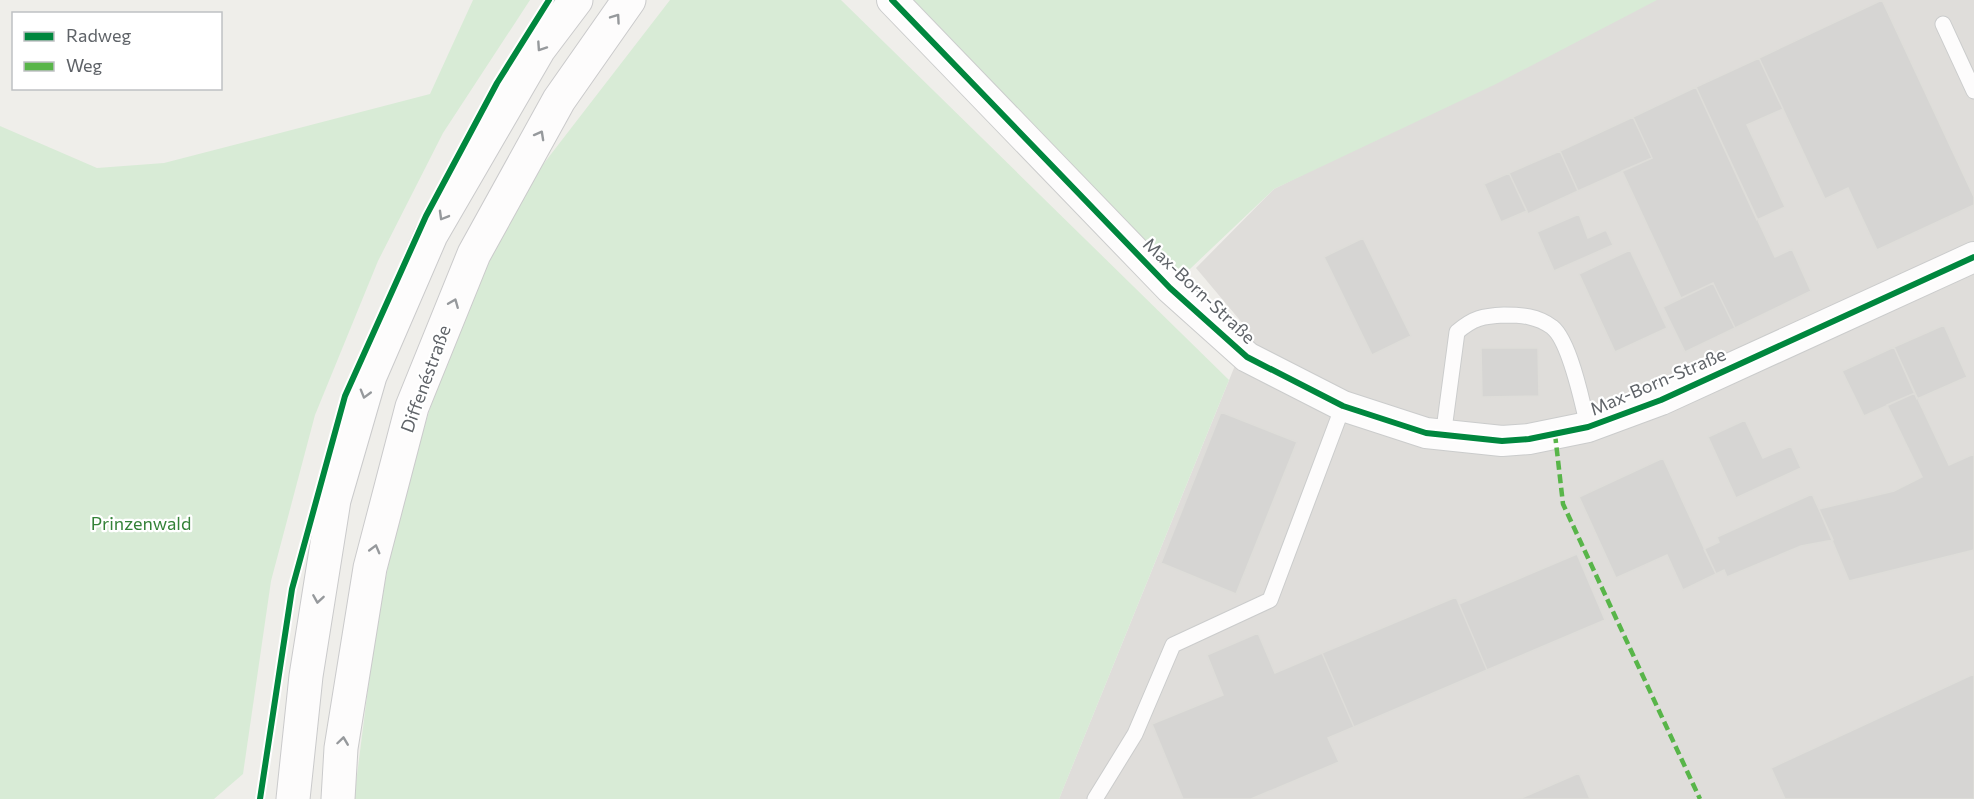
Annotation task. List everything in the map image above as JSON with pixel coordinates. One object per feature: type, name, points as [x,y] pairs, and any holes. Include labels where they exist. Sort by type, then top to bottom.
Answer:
[{"type":"main road","points":[[293,799],[306,676],[334,500],[370,376],[431,236],[539,50],[576,0]]},
{"type":"main road","name":"Diffenéstraße","points":[[338,799],[341,748],[370,568],[412,407],[474,254],[559,100],[628,0]]},
{"type":"street","name":"Max-Born-Straße","points":[[881,0],[911,22]]},
{"type":"street","name":"Max-Born-Straße","points":[[892,0],[1170,288],[1247,357],[1343,406],[1443,437],[1502,441],[1529,439],[1588,427],[1661,400],[1974,257]]},
{"type":"lane","points":[[1943,24],[1974,91]]},
{"type":"lane","points":[[1443,437],[1457,332],[1471,320],[1525,314],[1554,328],[1574,368],[1588,427]]},
{"type":"lane","points":[[1095,799],[1136,734],[1173,645],[1270,600],[1343,406]]},
{"type":"shaded area","points":[[1653,0],[1974,0],[1974,799],[1059,799],[1249,331],[1196,268],[1274,189]]},
{"type":"green space","name":"Prinzenwald","points":[[473,0],[530,0],[443,133],[378,261],[315,415],[271,581],[243,774],[214,799],[0,799],[0,126],[97,168],[164,163],[430,94]]},
{"type":"green space","points":[[670,0],[841,0],[1229,380],[1059,799],[354,799],[376,625],[402,500],[447,353],[521,193]]},
{"type":"green space","points":[[892,0],[1657,0],[1496,84],[1274,189],[1170,288]]},
{"type":"building","points":[[1882,0],[1974,197],[1974,205],[1877,250],[1848,188],[1825,199],[1759,58]]},
{"type":"building","points":[[1759,58],[1783,109],[1747,125],[1785,207],[1757,220],[1696,87]]},
{"type":"building","points":[[1696,87],[1775,257],[1792,249],[1811,291],[1735,328],[1713,283],[1681,298],[1622,171],[1652,158],[1633,117]]},
{"type":"building","points":[[1633,117],[1652,158],[1578,191],[1560,151]]},
{"type":"building","points":[[1560,151],[1578,191],[1528,214],[1509,173]]},
{"type":"building","points":[[1509,173],[1527,211],[1501,222],[1484,184]]},
{"type":"building","points":[[1579,214],[1588,238],[1606,230],[1613,245],[1554,271],[1537,232]]},
{"type":"building","points":[[1363,238],[1411,336],[1372,355],[1324,257]]},
{"type":"building","points":[[1630,250],[1667,328],[1615,352],[1579,274]]},
{"type":"building","points":[[1713,283],[1735,328],[1685,352],[1663,307]]},
{"type":"building","points":[[1944,325],[1967,377],[1917,399],[1894,347]]},
{"type":"building","points":[[1894,347],[1915,393],[1864,416],[1842,371]]},
{"type":"building","points":[[1481,348],[1538,348],[1539,396],[1482,397]]},
{"type":"building","points":[[1915,393],[1949,465],[1974,454],[1974,550],[1849,581],[1819,509],[1894,491],[1922,477],[1887,405]]},
{"type":"building","points":[[1221,412],[1297,442],[1236,594],[1161,563]]},
{"type":"building","points":[[1745,420],[1763,458],[1791,446],[1801,468],[1736,498],[1708,437]]},
{"type":"building","points":[[1663,458],[1716,574],[1683,590],[1667,555],[1616,578],[1579,497]]},
{"type":"building","points":[[1812,494],[1833,540],[1801,546],[1727,577],[1724,570],[1716,574],[1704,549],[1719,542],[1717,537]]},
{"type":"building","points":[[1577,554],[1605,620],[1487,670],[1459,604]]},
{"type":"building","points":[[1456,597],[1487,670],[1354,727],[1322,653]]},
{"type":"building","points":[[1258,633],[1275,673],[1322,653],[1354,727],[1328,738],[1339,762],[1251,799],[1183,799],[1152,724],[1223,695],[1207,655]]},
{"type":"building","points":[[1974,674],[1974,799],[1785,799],[1771,768]]},
{"type":"building","points":[[1579,773],[1590,799],[1519,799]]},
{"type":"marked path","points":[[1555,434],[1563,504],[1700,799]]},
{"type":"cycle path","points":[[260,799],[292,589],[345,396],[426,216],[497,83],[549,0]]},
{"type":"cycle path","points":[[892,0],[1170,288],[1247,357],[1343,406],[1426,433],[1502,441],[1529,439],[1588,427],[1661,400],[1974,257]]}]
